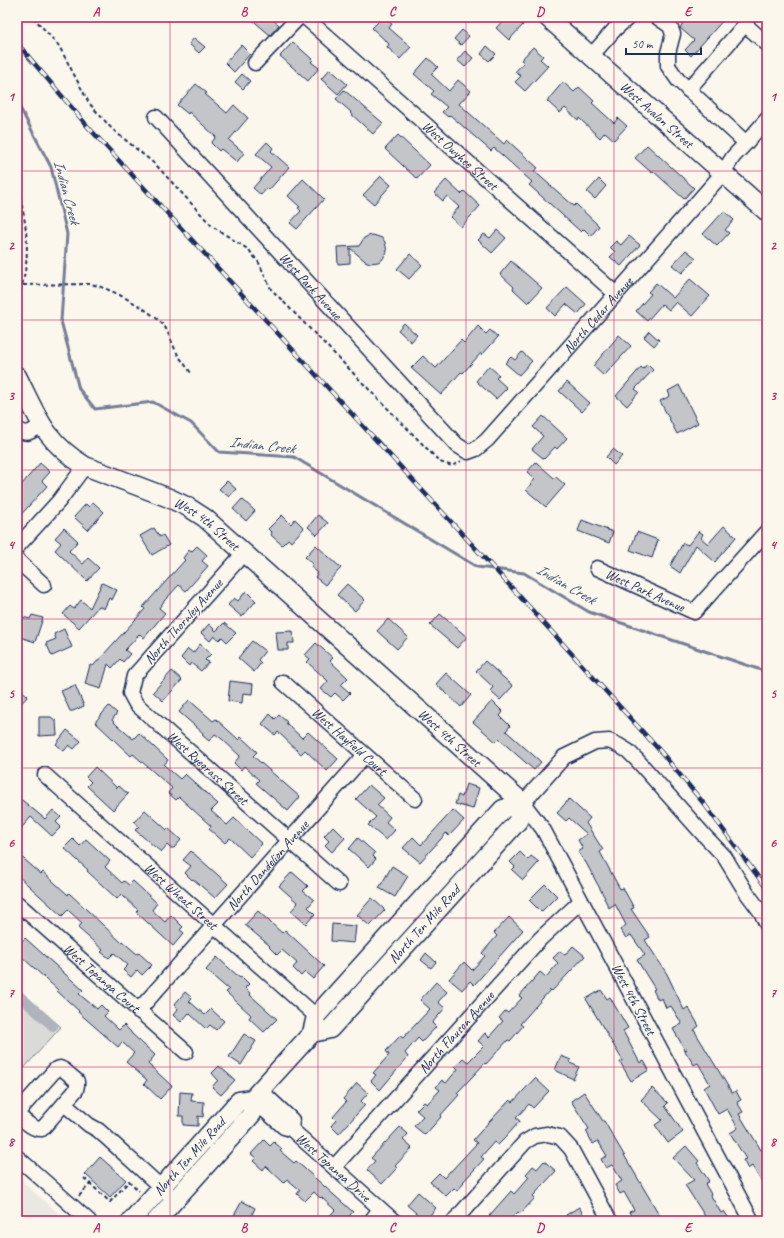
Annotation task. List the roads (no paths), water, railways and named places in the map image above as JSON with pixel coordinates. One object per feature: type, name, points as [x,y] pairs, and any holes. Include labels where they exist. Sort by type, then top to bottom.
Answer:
[{"type":"main road","name":"West Avalon Street","points":[[547,17],[767,212]]},
{"type":"main road","name":"West 4th Street","points":[[19,385],[41,425],[61,449],[85,466],[169,498],[188,507],[205,518],[523,803]]},
{"type":"main road","name":"North Ten Mile Road","points":[[156,1221],[252,1114],[256,1095],[314,1024],[503,809],[523,803]]},
{"type":"main road","name":"North Ten Mile Road","points":[[131,1221],[239,1101],[256,1095]]},
{"type":"street","points":[[255,63],[299,17]]},
{"type":"street","name":"West Owyhee Street","points":[[305,17],[616,294]]},
{"type":"street","points":[[591,56],[615,29],[629,17]]},
{"type":"street","points":[[657,17],[670,26],[673,34],[668,53],[668,66],[678,80],[688,90],[746,143]]},
{"type":"street","points":[[688,90],[742,28],[749,28],[767,44]]},
{"type":"street","name":"West Park Avenue","points":[[156,117],[457,445],[468,452]]},
{"type":"street","name":"North Cedar Avenue","points":[[468,452],[476,449],[487,440],[723,173],[733,157],[767,119]]},
{"type":"street","points":[[17,429],[23,433],[28,433],[41,425]]},
{"type":"street","points":[[17,547],[59,501],[85,466]]},
{"type":"street","name":"West Park Avenue","points":[[597,568],[694,612],[767,531]]},
{"type":"street","name":"North Thornley Avenue","points":[[130,693],[134,676],[244,553]]},
{"type":"street","points":[[17,560],[44,585]]},
{"type":"street","name":"West Hayfield Court","points":[[283,682],[415,799]]},
{"type":"street","name":"West Ryegrass Street","points":[[130,693],[136,704],[338,884]]},
{"type":"street","points":[[523,803],[564,757],[596,742],[609,741],[628,752],[638,761],[724,856],[746,892],[761,912],[767,925]]},
{"type":"street","name":"North Dandelion Avenue","points":[[138,1011],[365,755]]},
{"type":"street","name":"West Wheat Street","points":[[45,775],[214,925],[314,1024]]},
{"type":"street","name":"West 4th Street","points":[[523,803],[542,829],[582,901],[752,1221]]},
{"type":"street","name":"North Flauson Avenue","points":[[334,1167],[540,940],[582,901]]},
{"type":"street","name":"West Topanga Court","points":[[17,903],[186,1052]]},
{"type":"street","points":[[60,1068],[77,1081],[76,1090],[42,1128],[38,1129],[32,1127],[17,1114],[55,1070],[60,1068]]},
{"type":"street","name":"West Topanga Drive","points":[[256,1095],[284,1127],[292,1129],[394,1221]]},
{"type":"street","points":[[64,1104],[89,1125],[98,1130],[175,1200]]},
{"type":"street","points":[[454,1221],[525,1142],[535,1136],[547,1134],[560,1138],[571,1148],[610,1221]]},
{"type":"street","points":[[17,1157],[89,1221]]},
{"type":"street","points":[[371,1221],[380,1209]]},
{"type":"waterway","name":"Indian Creek","points":[[17,102],[51,167],[67,234],[61,321],[79,389],[95,409],[153,402],[191,423],[219,452],[294,457],[477,567],[524,573],[589,612],[767,672]]},
{"type":"waterway","points":[[17,994],[53,1026]]},
{"type":"railway","points":[[17,43],[89,128],[661,752],[705,805],[767,889]]}]
